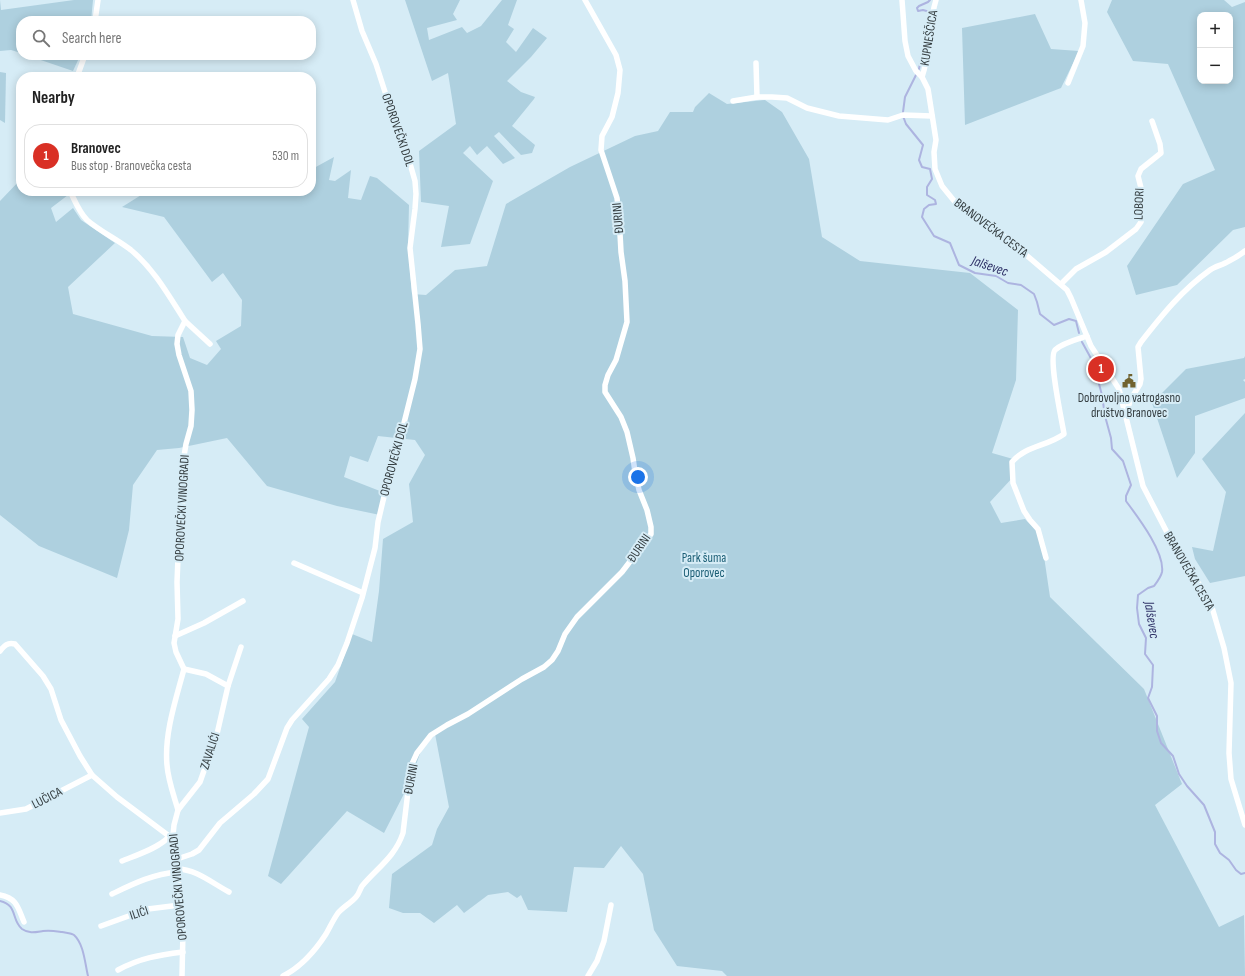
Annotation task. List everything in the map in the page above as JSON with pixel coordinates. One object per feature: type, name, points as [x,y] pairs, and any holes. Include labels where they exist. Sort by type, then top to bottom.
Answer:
[{"type":"street","points":[[96,16],[98,0]]},
{"type":"street","name":"OPOROVEČKI DOL","points":[[176,859],[199,850],[220,823],[254,794],[268,779],[280,745],[290,724],[320,691],[338,665],[363,593],[387,484],[415,378],[420,349],[410,248],[415,209],[415,181],[412,167],[376,64],[362,31],[353,0]]},
{"type":"street","name":"ĐURINI","points":[[283,976],[293,971],[306,961],[339,912],[356,896],[400,843],[411,766],[417,753],[431,735],[544,667],[552,660],[558,651],[565,634],[578,617],[622,572],[651,534],[651,527],[647,510],[639,490],[627,432],[621,417],[605,392],[605,385],[608,375],[616,360],[627,322],[625,281],[617,198],[600,150],[602,136],[612,117],[618,93],[620,70],[616,55],[586,0]]},
{"type":"street","name":"BRANOVEČKA CESTA","points":[[902,0],[905,41],[908,56],[928,88],[936,140],[934,152],[935,169],[942,186],[955,202],[997,230],[1067,290],[1098,359],[1119,389],[1143,486],[1172,542],[1211,604],[1224,648],[1231,683],[1229,753],[1231,779],[1245,825]]},
{"type":"street","name":"KUPNEŠČICA","points":[[920,74],[925,67],[932,11],[936,0]]},
{"type":"street","points":[[1068,83],[1083,46],[1085,23],[1081,0]]},
{"type":"street","points":[[79,72],[82,60]]},
{"type":"street","points":[[756,63],[758,97]]},
{"type":"street","points":[[733,101],[758,97],[787,98],[807,108],[839,116],[888,120],[903,115],[932,116]]},
{"type":"street","name":"LOBORI","points":[[1061,284],[1076,269],[1106,252],[1136,229],[1141,222],[1138,197],[1141,188],[1138,176],[1141,169],[1161,152],[1160,144],[1152,121]]},
{"type":"street","points":[[72,196],[78,209],[87,219],[104,233],[131,250],[155,274],[185,321],[210,344]]},
{"type":"street","points":[[1125,415],[1131,399],[1140,384],[1141,379],[1138,347],[1141,342],[1165,310],[1180,295],[1211,269],[1229,261],[1245,251]]},
{"type":"street","name":"OPOROVEČKI VINOGRADI","points":[[182,976],[183,930],[176,859],[171,835],[178,810],[168,776],[166,756],[170,725],[184,669],[174,647],[178,619],[177,582],[183,516],[181,474],[186,444],[191,426],[192,410],[191,391],[179,355],[177,344],[178,335],[185,321]]},
{"type":"street","points":[[1046,558],[1038,529],[1024,511],[1013,483],[1012,462],[1017,456],[1024,452],[1064,434],[1054,375],[1054,353],[1055,350],[1069,342],[1087,336]]},
{"type":"street","points":[[294,563],[363,593]]},
{"type":"street","points":[[175,636],[204,623],[244,601]]},
{"type":"street","points":[[0,651],[5,645],[10,643],[15,644],[44,676],[51,689],[61,720],[80,756],[92,774],[117,797],[171,835],[146,851],[122,861]]},
{"type":"street","name":"ZAVALIĆI","points":[[178,810],[200,782],[217,734],[228,686],[241,647]]},
{"type":"street","points":[[184,669],[206,674],[228,686]]},
{"type":"street","name":"LUČICA","points":[[0,813],[26,809],[92,774]]},
{"type":"street","points":[[112,894],[144,879],[184,869],[197,873],[229,892]]},
{"type":"street","points":[[0,895],[7,896],[13,900],[24,922]]},
{"type":"street","name":"ILIĆI","points":[[100,926],[148,908],[180,905]]},
{"type":"street","points":[[588,976],[597,961],[604,941],[611,905]]},
{"type":"street","points":[[118,970],[140,960],[159,955],[183,952]]},
{"type":"green space","points":[[0,0],[1,10],[74,0],[93,0],[91,16],[16,16],[16,52],[11,50],[0,51]]},
{"type":"green space","points":[[405,0],[460,0],[453,14],[457,20],[427,28],[429,40],[462,27],[467,33],[481,26],[502,0],[517,0],[508,25],[514,29],[506,42],[516,52],[533,28],[547,38],[531,57],[507,81],[521,92],[535,97],[512,126],[535,145],[532,153],[521,155],[499,132],[494,136],[515,158],[503,164],[487,146],[477,155],[470,146],[463,153],[493,181],[470,244],[441,247],[449,206],[421,202],[419,151],[456,124],[448,73],[432,81]]},
{"type":"green space","points":[[1112,0],[1224,0],[1232,7],[1245,2],[1245,227],[1233,230],[1177,285],[1136,295],[1127,266],[1183,184],[1215,170],[1168,64],[1133,61],[1107,12]]},
{"type":"green space","points":[[1035,14],[1051,49],[1079,51],[1061,88],[965,125],[962,28]]},
{"type":"green space","points":[[41,60],[78,60],[73,71]]},
{"type":"green space","points":[[0,72],[6,73],[5,123],[0,120]]},
{"type":"green space","name":"Park šuma Oporovec","points":[[709,93],[727,104],[765,100],[782,112],[809,159],[822,237],[860,261],[970,273],[1018,310],[1016,380],[992,453],[1013,459],[1014,476],[990,502],[1001,523],[1025,519],[1041,536],[1050,597],[1144,689],[1182,784],[1155,805],[1219,927],[1244,915],[1245,976],[727,976],[722,971],[677,966],[654,930],[643,874],[621,846],[604,868],[574,867],[567,912],[528,910],[521,895],[517,898],[508,892],[488,895],[464,913],[457,905],[434,923],[420,913],[403,913],[389,908],[392,874],[432,845],[437,829],[449,807],[435,734],[421,751],[409,784],[384,833],[347,811],[281,884],[268,876],[309,727],[302,719],[335,682],[352,634],[372,642],[379,591],[383,539],[413,522],[409,484],[425,455],[415,440],[378,436],[368,462],[350,456],[344,477],[385,493],[380,515],[337,506],[267,486],[227,438],[179,448],[157,450],[133,485],[129,530],[117,578],[39,546],[0,515],[0,201],[16,184],[16,196],[67,196],[51,208],[56,222],[73,208],[81,220],[115,243],[68,287],[73,314],[152,336],[183,337],[190,358],[207,365],[221,349],[216,341],[241,326],[242,300],[223,273],[212,282],[164,217],[122,207],[140,196],[316,196],[316,167],[334,157],[329,180],[335,181],[351,170],[348,198],[361,200],[370,176],[377,178],[409,205],[408,246],[412,294],[426,295],[455,270],[487,266],[506,204],[570,167],[635,136],[658,131],[670,112],[693,112],[695,107]]},
{"type":"green space","points":[[1245,356],[1245,379],[1243,380],[1245,382],[1245,398],[1195,416],[1195,453],[1177,478],[1152,403],[1186,369],[1244,358]]},
{"type":"green space","points":[[1245,413],[1245,576],[1210,583],[1195,559],[1192,547],[1213,551],[1226,492],[1202,459]]},
{"type":"waterway","name":"Jalševec","points":[[919,69],[923,47],[926,40],[930,12],[923,10],[918,11],[917,8],[930,0]]},
{"type":"waterway","name":"Jalševec","points":[[903,112],[905,97],[916,75]]},
{"type":"waterway","name":"Jalševec","points":[[903,116],[906,124],[923,145],[919,160],[922,167],[930,169],[932,179],[927,187],[927,195],[935,200],[936,204],[929,205],[924,209],[922,217],[934,236],[950,243],[959,265],[975,273],[996,276],[1008,283],[1021,285],[1034,294],[1040,314],[1054,325],[1069,319],[1076,321],[1079,333]]},
{"type":"waterway","name":"Jalševec","points":[[1082,342],[1093,362],[1102,395],[1112,449],[1123,461],[1131,485],[1126,496],[1126,501],[1155,545],[1162,564],[1162,572],[1154,586],[1138,595],[1137,608],[1139,624],[1146,638],[1145,654],[1153,665],[1152,687],[1148,698],[1157,716],[1157,731],[1161,743],[1173,756],[1179,774],[1187,786],[1204,805],[1215,832],[1215,844],[1220,853],[1229,860],[1236,870],[1241,874],[1245,873]]},
{"type":"waterway","points":[[0,901],[6,903],[12,909],[16,921],[22,929],[27,932],[52,931],[74,935],[82,949],[88,976]]},
{"type":"place","name":"Branovec","points":[[1101,369]]},
{"type":"place","name":"Dobrovoljno vatrogasno društvo Branovec","points":[[1129,381]]}]
